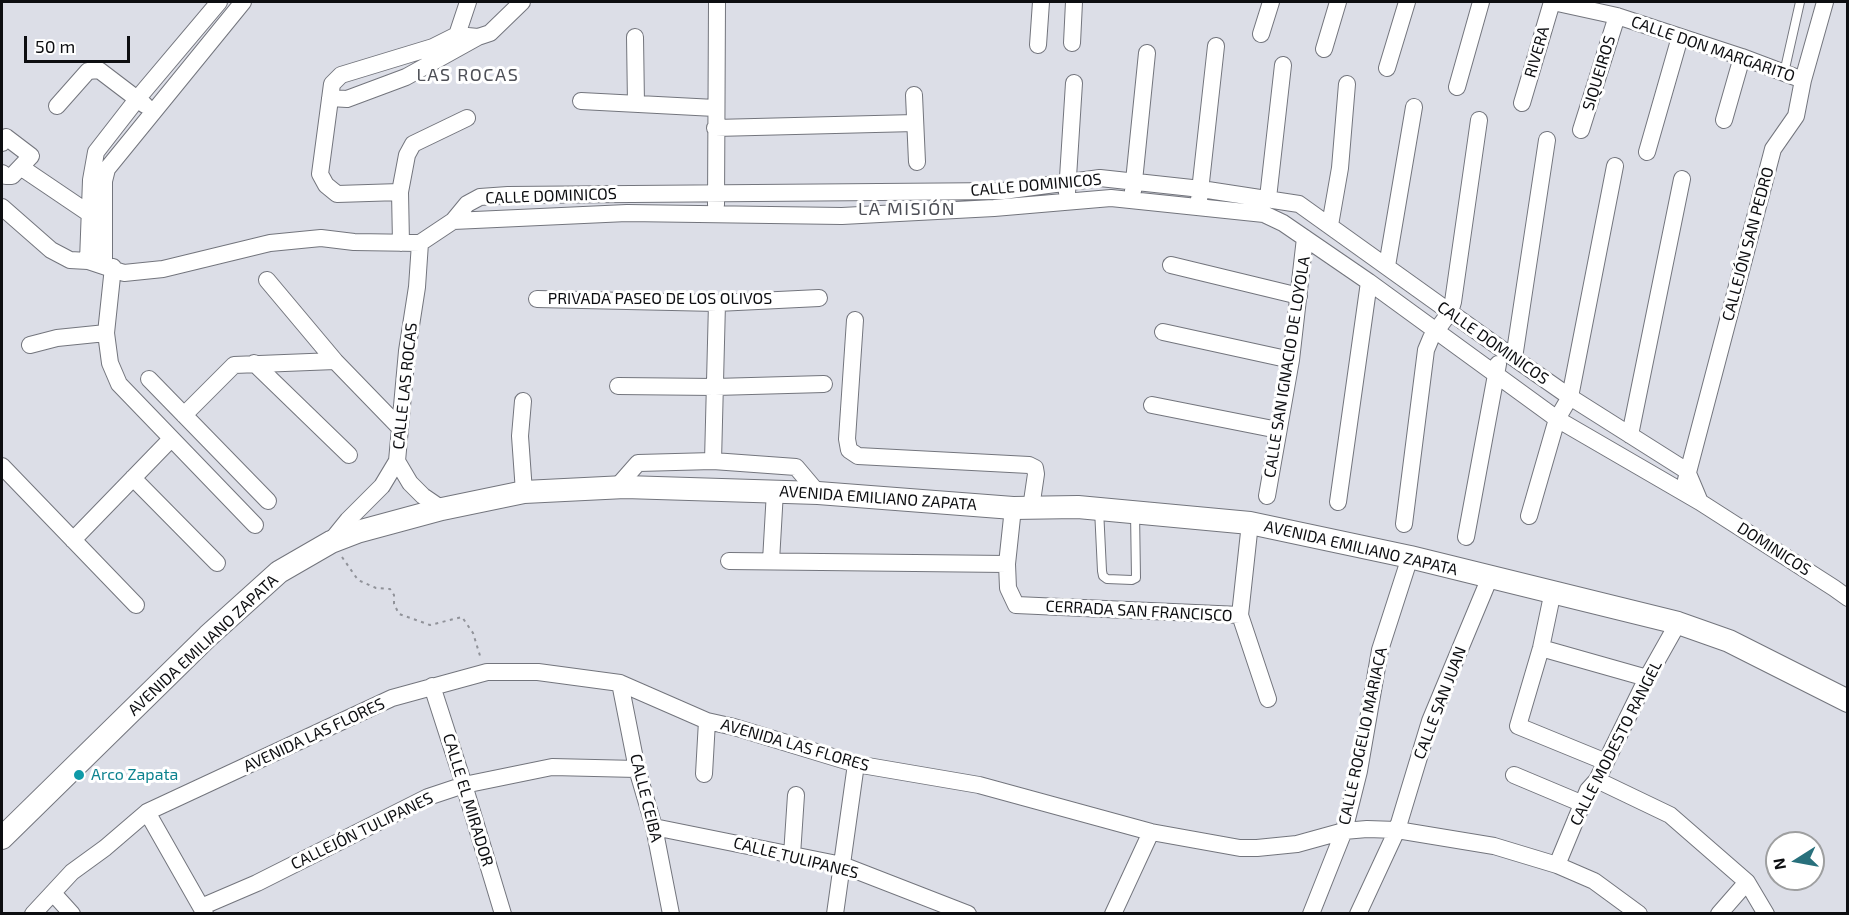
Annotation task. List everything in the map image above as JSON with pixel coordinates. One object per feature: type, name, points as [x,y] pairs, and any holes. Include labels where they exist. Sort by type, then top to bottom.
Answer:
[{"type":"main road","name":"AVENIDA EMILIANO ZAPATA","points":[[2,838],[279,572],[331,542],[357,532],[442,509],[524,492],[616,488],[775,491],[1022,508],[1078,507],[1250,523],[1410,557],[1678,624],[1729,641],[1848,701]]},
{"type":"street","points":[[231,15],[217,2],[96,152],[97,214],[106,333],[110,363],[119,384],[255,525]]},
{"type":"street","points":[[98,180],[243,2]]},
{"type":"street","points":[[457,34],[468,2]]},
{"type":"street","points":[[330,99],[347,99],[406,76],[478,37],[490,33],[522,2]]},
{"type":"street","points":[[716,214],[717,2]]},
{"type":"street","points":[[1038,45],[1041,2]]},
{"type":"street","points":[[1072,43],[1074,2]]},
{"type":"street","points":[[1261,34],[1271,2]]},
{"type":"street","points":[[1324,49],[1338,2]]},
{"type":"street","points":[[1387,68],[1407,2]]},
{"type":"street","points":[[1457,87],[1481,2]]},
{"type":"street","name":"CALLE DON MARGARITO","points":[[1552,2],[1617,16],[1742,57],[1803,80]]},
{"type":"street","name":"RIVERA","points":[[1522,103],[1552,2]]},
{"type":"street","name":"CALLEJÓN SAN PEDRO","points":[[1684,493],[1687,471],[1773,149],[1796,116],[1803,80],[1825,2]]},
{"type":"street","name":"SIQUEIROS","points":[[1581,130],[1617,16]]},
{"type":"street","points":[[400,192],[337,194],[326,185],[320,174],[332,84],[341,75],[433,47],[457,34],[478,37]]},
{"type":"street","points":[[635,37],[636,104]]},
{"type":"street","points":[[1647,152],[1680,37]]},
{"type":"street","points":[[1197,208],[1216,46]]},
{"type":"street","points":[[1131,200],[1147,53]]},
{"type":"street","points":[[1724,120],[1742,57]]},
{"type":"street","points":[[1268,198],[1283,66]]},
{"type":"street","points":[[57,106],[88,71],[99,70],[138,98],[152,112]]},
{"type":"street","points":[[1067,203],[1074,83]]},
{"type":"street","points":[[1330,225],[1340,168],[1347,84]]},
{"type":"street","points":[[914,95],[917,162]]},
{"type":"street","points":[[581,101],[715,108]]},
{"type":"street","points":[[1387,266],[1414,106]]},
{"type":"street","points":[[401,243],[400,192],[407,155],[413,144],[467,118]]},
{"type":"street","points":[[1404,524],[1426,350],[1436,329],[1450,312],[1453,302],[1479,120]]},
{"type":"street","points":[[715,128],[915,123]]},
{"type":"street","points":[[2,143],[6,137],[31,156],[12,176],[6,176],[2,172]]},
{"type":"street","points":[[1466,537],[1495,372],[1508,354],[1547,140]]},
{"type":"street","points":[[1529,516],[1557,419],[1570,397],[1615,166]]},
{"type":"street","points":[[22,168],[97,214]]},
{"type":"street","name":"CALLE DOMINICOS","points":[[420,243],[453,221],[467,204],[480,198],[508,195],[1003,190],[1100,178],[1134,180],[1268,198],[1299,204],[1570,397],[1687,471]]},
{"type":"street","points":[[1630,435],[1682,179]]},
{"type":"street","points":[[917,192],[918,212]]},
{"type":"street","name":"CALLE DOMINICOS","points":[[453,221],[627,213],[842,216],[1067,203],[1111,198],[1264,214],[1305,238],[1369,282],[1557,419],[1684,493]]},
{"type":"street","points":[[2,207],[51,250],[70,260],[101,264],[124,273],[163,269],[270,243],[321,238],[420,243]]},
{"type":"street","name":"CALLE SAN IGNACIO DE LOYOLA","points":[[1267,496],[1291,360],[1305,238]]},
{"type":"street","name":"CALLE LAS ROCAS","points":[[331,542],[348,520],[382,486],[397,461],[420,243]]},
{"type":"street","points":[[1171,266],[1299,296]]},
{"type":"street","points":[[267,280],[335,361],[400,428]]},
{"type":"street","points":[[1338,502],[1369,282]]},
{"type":"street","name":"PRIVADA PASEO DE LOS OLIVOS","points":[[537,299],[717,303],[819,298]]},
{"type":"street","points":[[713,461],[717,303]]},
{"type":"street","points":[[729,561],[1007,564],[1022,508],[1036,474],[1035,468],[1029,465],[858,456],[849,450],[847,439],[855,320]]},
{"type":"street","points":[[1163,332],[1291,360]]},
{"type":"street","points":[[30,345],[57,338],[106,333]]},
{"type":"street","points":[[184,415],[234,365],[335,361]]},
{"type":"street","points":[[254,363],[349,455]]},
{"type":"street","points":[[149,379],[268,501]]},
{"type":"street","points":[[618,386],[715,387],[824,384]]},
{"type":"street","points":[[523,401],[520,436],[524,492]]},
{"type":"street","points":[[1152,405],[1278,430]]},
{"type":"street","points":[[73,540],[171,439]]},
{"type":"street","points":[[397,461],[410,483],[423,496],[442,509]]},
{"type":"street","points":[[616,488],[638,463],[713,461],[796,467],[818,493]]},
{"type":"street","points":[[2,466],[136,605]]},
{"type":"street","points":[[1687,471],[1700,502]]},
{"type":"street","points":[[133,478],[217,563]]},
{"type":"street","points":[[771,561],[775,491]]},
{"type":"street","name":"DOMINICOS","points":[[1684,493],[1848,598]]},
{"type":"street","name":"CERRADA SAN FRANCISCO","points":[[1007,564],[1008,588],[1016,605],[1240,615],[1250,523]]},
{"type":"street","name":"CALLE ROGELIO MARIACA","points":[[1311,914],[1344,831],[1359,771],[1380,650],[1410,557]]},
{"type":"street","name":"CALLE SAN JUAN","points":[[1358,914],[1397,830],[1430,721],[1490,577]]},
{"type":"street","points":[[1553,591],[1541,648],[1518,726],[1606,762]]},
{"type":"street","points":[[1240,615],[1268,699]]},
{"type":"street","name":"CALLE MODESTO RANGEL","points":[[1557,865],[1588,790],[1597,780],[1647,678],[1678,624]]},
{"type":"street","points":[[1541,648],[1647,678]]},
{"type":"street","name":"AVENIDA LAS FLORES","points":[[33,914],[72,872],[105,848],[147,812],[392,698],[487,672],[538,672],[620,683],[707,721],[856,764],[979,785],[1151,832],[1240,848],[1297,844],[1344,831],[1367,829],[1397,830],[1494,846],[1557,865],[1594,881],[1639,914]]},
{"type":"street","name":"CALLE CEIBA","points":[[620,683],[637,769],[654,827],[671,914]]},
{"type":"street","name":"CALLE EL MIRADOR","points":[[432,686],[503,914]]},
{"type":"street","points":[[704,774],[707,721]]},
{"type":"street","points":[[835,914],[856,764]]},
{"type":"street","name":"CALLEJÓN TULIPANES","points":[[203,910],[428,797],[464,785],[552,767],[637,769]]},
{"type":"street","points":[[1514,775],[1583,804]]},
{"type":"street","points":[[1597,780],[1670,815],[1747,882],[1766,914]]},
{"type":"street","points":[[792,855],[796,795]]},
{"type":"street","points":[[147,812],[203,910]]},
{"type":"street","name":"CALLE TULIPANES","points":[[654,827],[842,865],[969,914]]},
{"type":"street","points":[[1113,914],[1151,832]]},
{"type":"street","points":[[1719,914],[1747,882]]},
{"type":"street","points":[[53,893],[72,914]]},
{"type":"lane","points":[[1784,73],[1800,2]]},
{"type":"lane","points":[[1099,509],[1102,571],[1107,579],[1132,580],[1136,578],[1135,512]]},
{"type":"path","points":[[331,542],[358,580],[376,588],[390,590],[399,614],[430,625],[462,617],[473,633],[476,647],[487,672]]},
{"type":"place","name":"Arco Zapata","points":[[79,775]]},
{"type":"district","name":"LAS ROCAS","points":[[468,75]]},
{"type":"district","name":"LA MISIÓN","points":[[907,209]]}]
